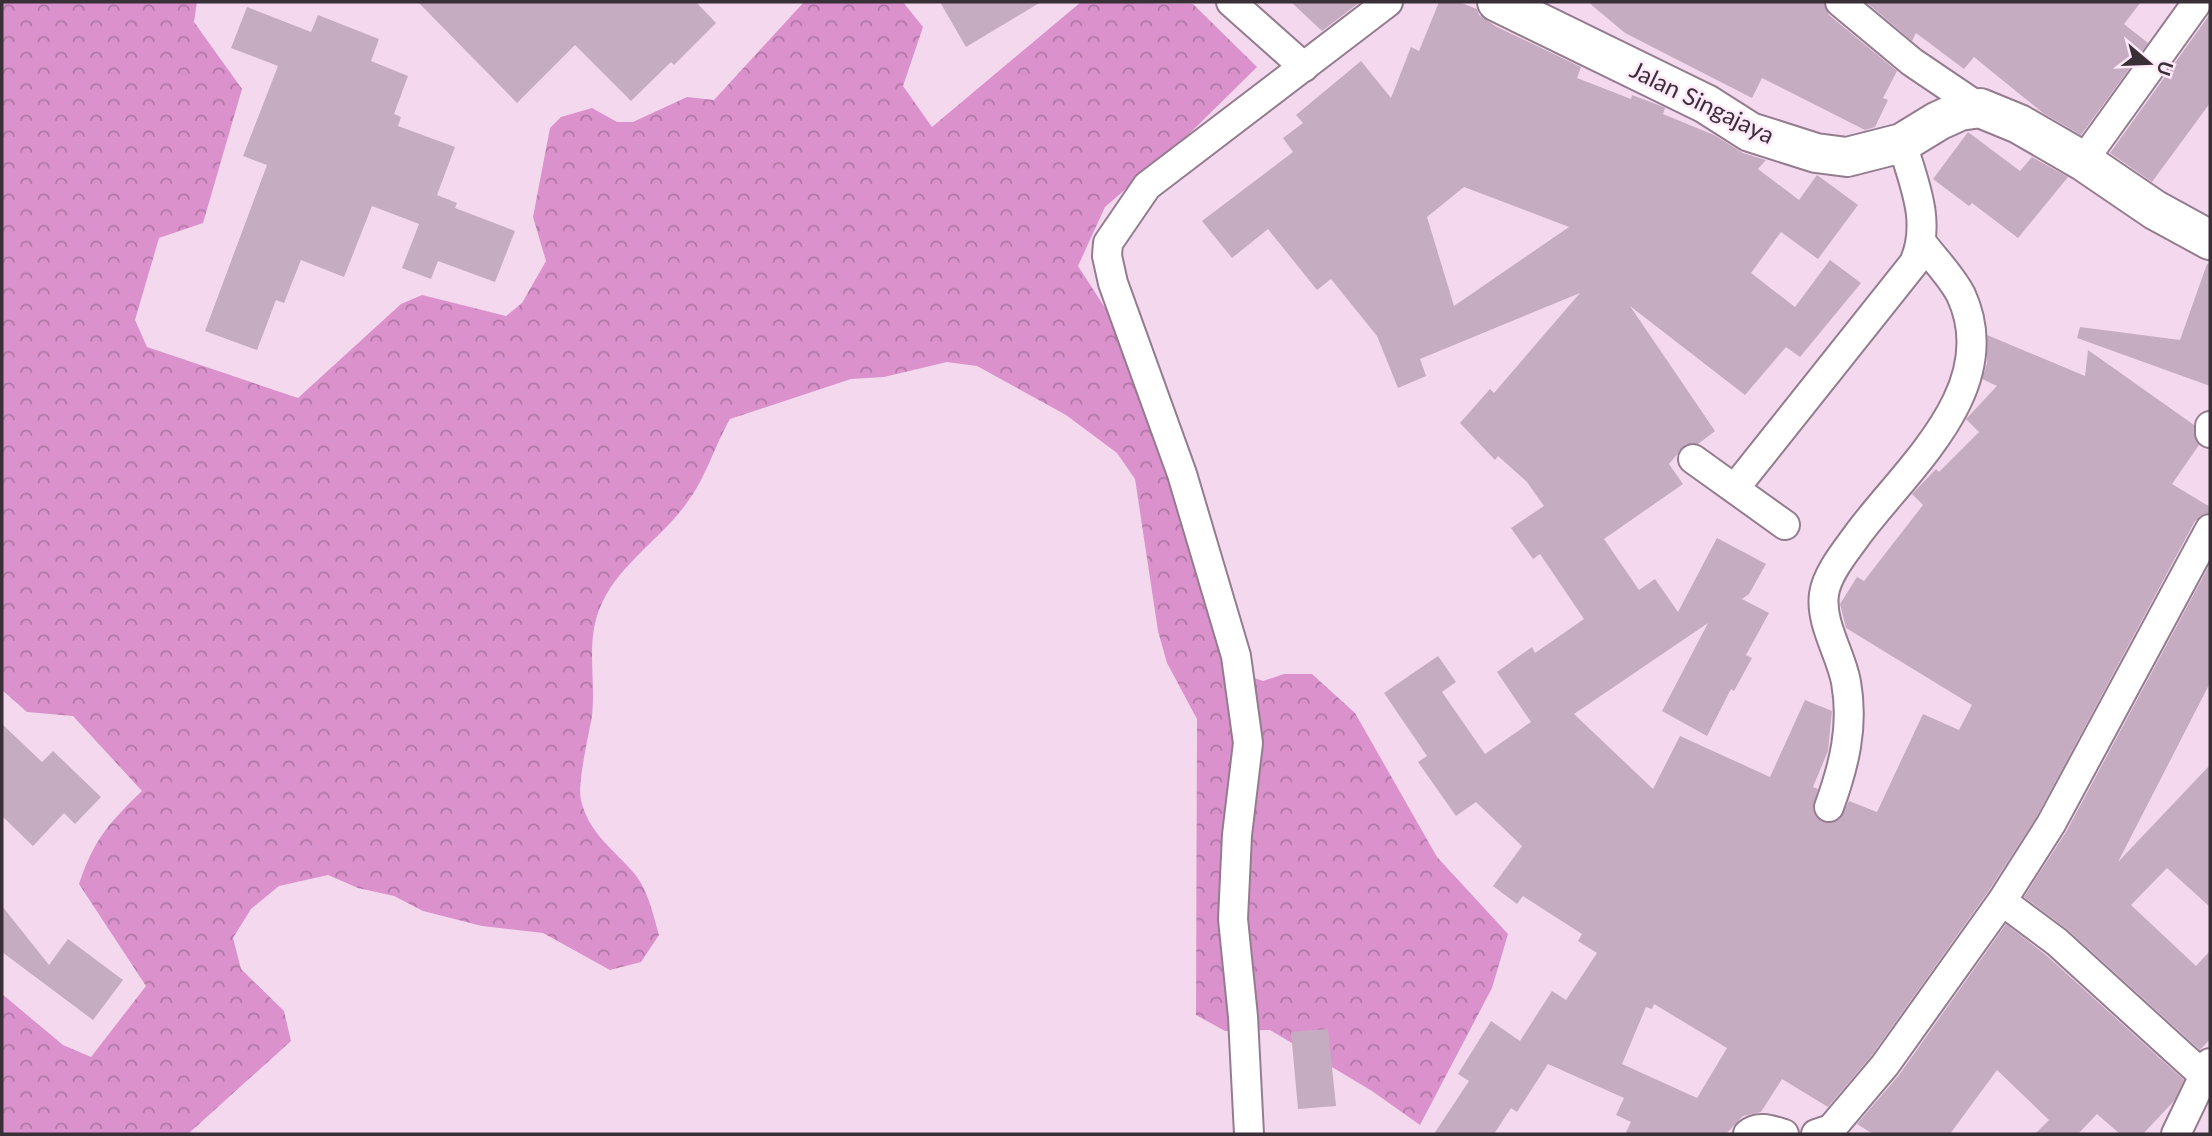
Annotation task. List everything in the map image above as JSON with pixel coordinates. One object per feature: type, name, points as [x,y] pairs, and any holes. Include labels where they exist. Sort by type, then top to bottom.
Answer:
[{"type":"street","points":[[1231,2],[1304,67]]},
{"type":"street","points":[[1249,1134],[1243,1017],[1233,919],[1237,835],[1248,743],[1236,656],[1182,474],[1113,284],[1107,256],[1108,243],[1115,229],[1147,186],[1388,2]]},
{"type":"street","name":"Jalan Singajaya","points":[[1497,2],[1706,104],[1750,132],[1816,153],[1847,157],[1902,143],[1949,116],[1980,108]]},
{"type":"street","points":[[1840,2],[1912,62],[1980,108],[2019,124],[2083,161],[2155,211],[2210,240]]},
{"type":"street","points":[[2083,161],[2196,4]]},
{"type":"street","points":[[1735,488],[1914,263],[1923,244],[1923,220],[1902,143]]},
{"type":"street","points":[[1829,807],[1844,767],[1849,728],[1846,681],[1828,628],[1824,594],[1838,562],[1871,517],[1924,457],[1950,416],[1972,346],[1969,317],[1960,292],[1923,244]]},
{"type":"street","points":[[2210,426],[2210,433]]},
{"type":"street","points":[[1693,458],[1785,526]]},
{"type":"street","points":[[1816,1134],[1831,1129],[1885,1065],[2002,901],[2051,824],[2210,529]]},
{"type":"street","points":[[2002,901],[2057,942],[2206,1069],[2176,1134]]},
{"type":"street","points":[[1748,1134],[1752,1130],[1767,1129],[1783,1134]]},
{"type":"green space","points":[[2,2],[197,2],[194,22],[242,89],[203,223],[159,238],[135,320],[147,347],[298,398],[401,304],[422,295],[506,316],[522,303],[546,261],[533,217],[550,128],[561,117],[592,108],[617,122],[633,122],[687,97],[714,100],[804,2],[903,2],[923,27],[903,86],[932,127],[1081,2],[1193,4],[1257,67],[1189,134],[1105,207],[1078,266],[1124,337],[1229,669],[1263,681],[1284,674],[1312,674],[1355,713],[1437,857],[1508,934],[1492,988],[1420,1125],[1372,1091],[1270,1030],[1225,1031],[1196,1015],[1197,719],[1167,663],[1158,631],[1135,479],[1117,453],[1066,415],[977,366],[947,362],[884,377],[851,379],[730,419],[699,484],[686,504],[627,567],[607,594],[599,610],[593,636],[592,716],[580,793],[589,822],[633,872],[643,886],[649,902],[659,935],[641,962],[610,970],[543,933],[482,926],[423,911],[394,896],[358,888],[328,875],[279,886],[251,909],[233,938],[241,969],[284,1011],[291,1041],[188,1134],[2,1134],[2,994],[63,1045],[91,1057],[146,986],[79,884],[97,843],[120,813],[142,791],[73,716],[27,712],[2,690]]},
{"type":"building","points":[[418,2],[696,2],[716,23],[674,65],[671,62],[631,101],[575,45],[517,103]]},
{"type":"building","points":[[940,2],[1041,2],[966,47]]},
{"type":"building","points":[[1291,2],[1360,2],[1322,31]]},
{"type":"building","points":[[1439,2],[1459,2],[1477,9],[1479,15],[1497,27],[1581,67],[1577,78],[1631,99],[1632,95],[1661,106],[1665,108],[1663,114],[1714,135],[1743,153],[1766,160],[1758,169],[1799,200],[1817,175],[1858,205],[1818,259],[1781,232],[1751,273],[1795,307],[1830,260],[1861,283],[1800,357],[1786,347],[1745,395],[1630,306],[1715,431],[1698,444],[1686,444],[1669,464],[1683,484],[1604,539],[1639,590],[1655,579],[1678,612],[1717,538],[1766,564],[1749,594],[1742,599],[1769,613],[1746,655],[1752,658],[1734,691],[1731,689],[1707,736],[1662,711],[1708,623],[1574,714],[1653,789],[1680,736],[1770,777],[1805,700],[1832,711],[1828,751],[1813,787],[1818,789],[1813,809],[1816,817],[1831,823],[1840,819],[1849,801],[1877,812],[1923,714],[1959,730],[1972,705],[1846,628],[1840,604],[1857,577],[1864,581],[1923,505],[1912,494],[1936,469],[1939,472],[1979,432],[1966,419],[1997,386],[1982,379],[1987,363],[1987,335],[2085,376],[2088,350],[2194,425],[2199,445],[2172,484],[2210,507],[2210,512],[2195,521],[2037,816],[1988,892],[1872,1055],[1828,1107],[1782,1079],[1761,1112],[1743,1116],[1726,1134],[1625,1134],[1631,1122],[1616,1115],[1624,1098],[1548,1064],[1517,1112],[1511,1108],[1494,1134],[1434,1134],[1469,1081],[1458,1074],[1491,1021],[1520,1041],[1552,991],[1566,1000],[1597,953],[1578,941],[1582,934],[1523,896],[1517,904],[1493,886],[1522,846],[1476,802],[1456,816],[1418,762],[1427,756],[1384,693],[1438,656],[1456,682],[1442,692],[1485,754],[1531,722],[1497,672],[1532,647],[1535,653],[1584,619],[1540,554],[1533,559],[1511,528],[1544,506],[1527,482],[1498,456],[1495,460],[1460,423],[1490,389],[1494,393],[1580,293],[1420,359],[1426,376],[1398,388],[1377,336],[1331,279],[1317,290],[1268,229],[1232,258],[1202,221],[1293,152],[1283,138],[1303,123],[1296,115],[1361,61],[1391,98],[1411,47],[1419,51]],"holes":[[[1464,187],[1569,227],[1454,306],[1427,217]],[[1654,1004],[1727,1048],[1697,1098],[1622,1064],[1646,1007],[1652,1009]]]},
{"type":"building","points":[[1588,2],[1824,2],[1829,15],[1897,71],[1883,98],[1888,100],[1875,127],[1865,130],[1762,78],[1752,98],[1625,33]]},
{"type":"building","points":[[1866,2],[2141,2],[2124,24],[2148,43],[2081,135],[2043,113],[1974,57],[1964,69],[1916,33],[1912,41]]},
{"type":"building","points":[[247,7],[311,32],[318,15],[379,39],[371,61],[408,76],[394,114],[401,117],[398,126],[455,147],[437,195],[457,203],[455,208],[515,231],[495,282],[438,261],[431,279],[402,268],[419,224],[372,206],[344,277],[301,260],[284,303],[276,300],[257,350],[205,331],[267,165],[243,156],[278,66],[231,48]]},
{"type":"building","points":[[2210,14],[2210,103],[2152,182],[2110,153]]},
{"type":"building","points":[[1968,132],[2020,171],[2032,157],[2068,177],[2018,238],[1972,203],[1969,206],[1933,179]]},
{"type":"building","points":[[2207,264],[2210,265],[2210,386],[2077,338],[2080,327],[2180,340]]},
{"type":"building","points":[[2210,564],[2210,683],[2118,862],[2210,765],[2210,907],[2167,868],[2131,905],[2196,966],[2210,951],[2210,1039],[2200,1050],[2068,930],[2024,897],[2066,832]]},
{"type":"building","points":[[2,724],[42,762],[53,751],[101,797],[75,824],[64,813],[33,846],[2,816]]},
{"type":"building","points":[[2,906],[49,965],[68,939],[123,980],[93,1020],[2,952]]},
{"type":"building","points":[[2006,924],[2046,955],[2184,1080],[2174,1101],[2143,1134],[2120,1134],[2097,1114],[2078,1134],[2035,1134],[2049,1120],[1997,1070],[1950,1134],[1873,1134],[1857,1124],[1899,1075]]},
{"type":"building","points":[[1328,1029],[1336,1106],[1298,1109],[1291,1032]]}]
